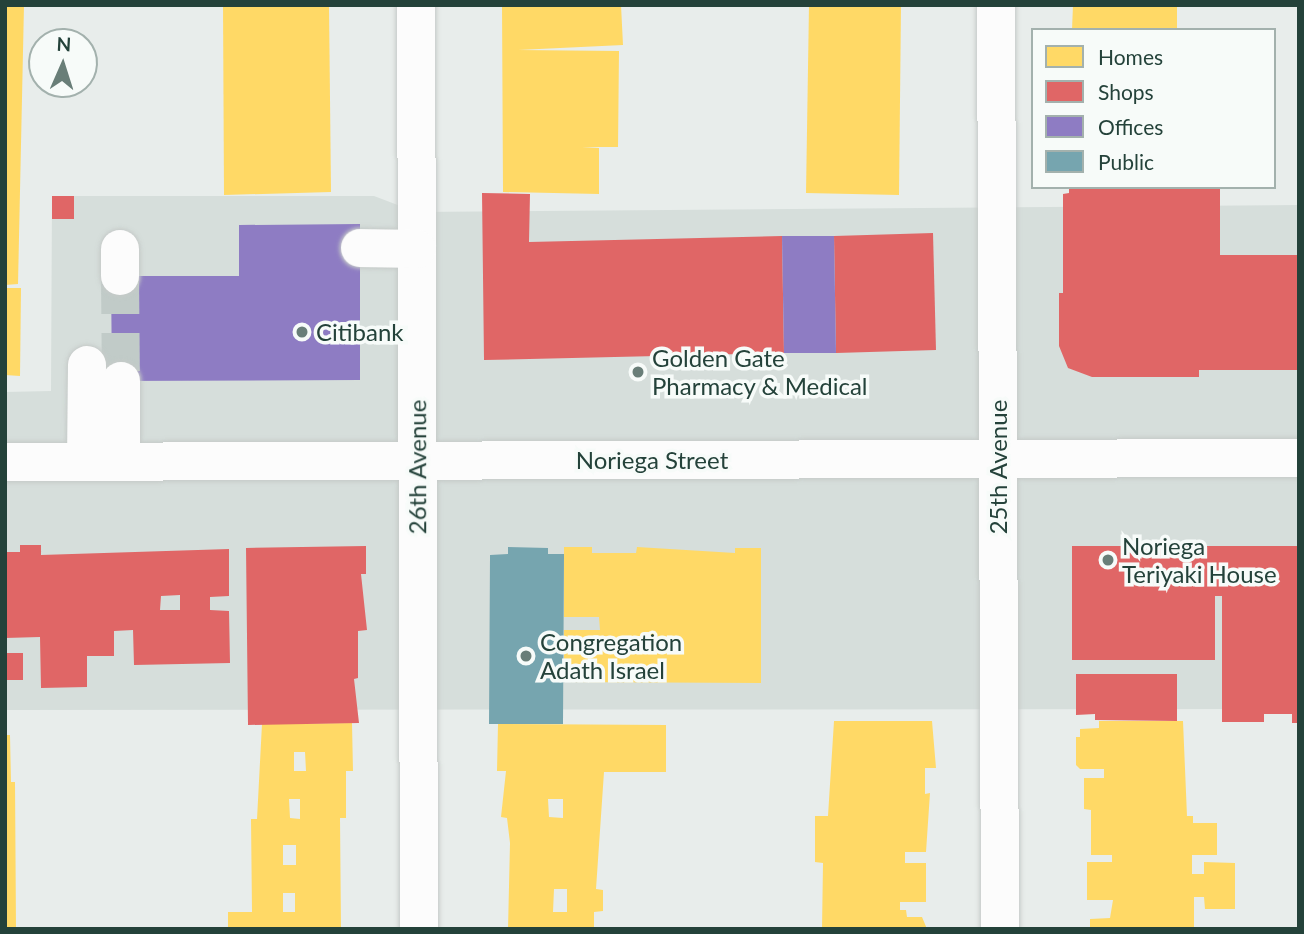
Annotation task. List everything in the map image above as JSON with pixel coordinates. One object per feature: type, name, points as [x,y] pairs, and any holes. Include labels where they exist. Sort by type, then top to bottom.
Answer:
[{"type":"street","name":"26th Avenue","points":[[416,5],[419,929]]},
{"type":"street","name":"25th Avenue","points":[[996,5],[1000,929]]},
{"type":"street","points":[[360,248],[417,249]]},
{"type":"street","points":[[87,365],[103,461]]},
{"type":"street","points":[[103,461],[121,381]]},
{"type":"street","name":"Noriega Street","points":[[5,461],[1299,458]]},
{"type":"shaded area","points":[[52,196],[374,196],[416,212],[1299,205],[1299,709],[5,710],[5,392],[51,391]]},
{"type":"building: Homes","points":[[5,5],[24,5],[18,284],[5,285]]},
{"type":"building: Homes","points":[[223,5],[329,5],[331,192],[224,195]]},
{"type":"building: Homes","points":[[502,5],[621,5],[623,45],[518,50],[619,51],[618,147],[582,147],[599,148],[599,194],[503,192]]},
{"type":"building: Homes","points":[[809,5],[901,5],[899,195],[806,193]]},
{"type":"building: Homes","points":[[1073,5],[1177,5],[1177,28],[1072,28]]},
{"type":"building: Homes","points":[[5,288],[21,288],[20,376],[5,375]]},
{"type":"building: Homes","points":[[564,547],[592,547],[592,553],[636,553],[637,547],[735,553],[735,548],[761,548],[761,683],[564,682],[564,630],[600,630],[599,617],[564,617]]},
{"type":"building: Homes","points":[[834,721],[932,721],[936,768],[925,768],[925,794],[930,793],[926,852],[905,852],[905,863],[926,863],[926,902],[900,902],[900,910],[906,910],[907,917],[922,917],[927,929],[822,929],[823,863],[815,862],[815,816],[828,816]]},
{"type":"building: Homes","points":[[1099,721],[1183,721],[1187,816],[1193,816],[1193,823],[1217,823],[1217,855],[1192,855],[1192,874],[1204,874],[1204,862],[1235,863],[1235,909],[1205,909],[1204,897],[1194,897],[1194,929],[1090,929],[1090,919],[1110,918],[1113,900],[1087,900],[1087,862],[1112,862],[1112,855],[1091,855],[1091,810],[1084,809],[1084,778],[1104,778],[1104,769],[1080,769],[1076,765],[1076,737],[1080,737],[1080,729],[1099,728]]},
{"type":"building: Homes","points":[[352,723],[353,771],[346,771],[346,818],[340,818],[341,929],[228,929],[228,912],[252,912],[251,819],[257,819],[262,724]],"holes":[[[294,752],[305,752],[306,771],[294,771]],[[289,799],[300,799],[300,819],[290,818]],[[283,845],[296,845],[296,865],[283,865]],[[283,893],[295,893],[295,912],[283,912]]]},
{"type":"building: Homes","points":[[498,724],[666,725],[666,772],[604,772],[596,889],[603,890],[603,911],[594,912],[594,929],[508,929],[510,843],[507,818],[501,817],[506,771],[497,771]],"holes":[[[548,799],[563,799],[563,818],[549,817]],[[554,889],[567,889],[567,912],[553,912]]]},
{"type":"building: Homes","points":[[5,735],[10,735],[11,782],[15,782],[16,929],[5,929]]},
{"type":"building: Shops","points":[[1069,189],[1220,189],[1220,255],[1299,255],[1299,370],[1199,370],[1199,377],[1092,377],[1068,368],[1059,346],[1059,293],[1063,293],[1063,194],[1069,193]]},
{"type":"building: Shops","points":[[482,193],[530,194],[529,242],[782,236],[784,353],[484,360]]},
{"type":"building: Shops","points":[[52,196],[74,196],[74,219],[52,219]]},
{"type":"building: Shops","points":[[933,233],[936,350],[836,353],[834,236]]},
{"type":"building: Shops","points":[[20,545],[41,545],[41,555],[229,549],[229,596],[210,597],[210,610],[229,611],[230,663],[134,665],[133,630],[114,631],[114,656],[87,656],[87,687],[41,688],[40,637],[5,638],[5,552],[20,552]],"holes":[[[180,595],[180,610],[160,610],[161,596]]]},
{"type":"building: Shops","points":[[366,546],[366,574],[361,574],[367,630],[358,631],[358,678],[354,679],[359,723],[248,725],[246,548]]},
{"type":"building: Shops","points":[[1072,546],[1299,546],[1299,723],[1292,723],[1292,714],[1264,714],[1264,722],[1222,722],[1222,596],[1215,596],[1215,660],[1072,660]]},
{"type":"building: Shops","points":[[5,653],[23,653],[23,680],[5,680]]},
{"type":"building: Shops","points":[[1076,674],[1177,674],[1177,721],[1095,720],[1095,714],[1076,715]]},
{"type":"building: Offices","points":[[360,224],[360,380],[112,381],[111,276],[239,276],[239,225]]},
{"type":"building: Offices","points":[[782,236],[834,236],[836,353],[784,353]]},
{"type":"building: Public","name":"Congregation Adath Israel","points":[[508,547],[548,548],[548,554],[564,554],[563,724],[489,724],[490,555],[508,554]]},
{"type":"tunnel","points":[[120,276],[121,381]]},
{"type":"place","name":"Citibank","points":[[302,332]]},
{"type":"place","name":"Golden Gate Pharmacy & Medical","points":[[638,372]]},
{"type":"place","name":"Noriega Teriyaki House","points":[[1108,560]]},
{"type":"place","name":"Congregation Adath Israel","points":[[526,656]]}]
